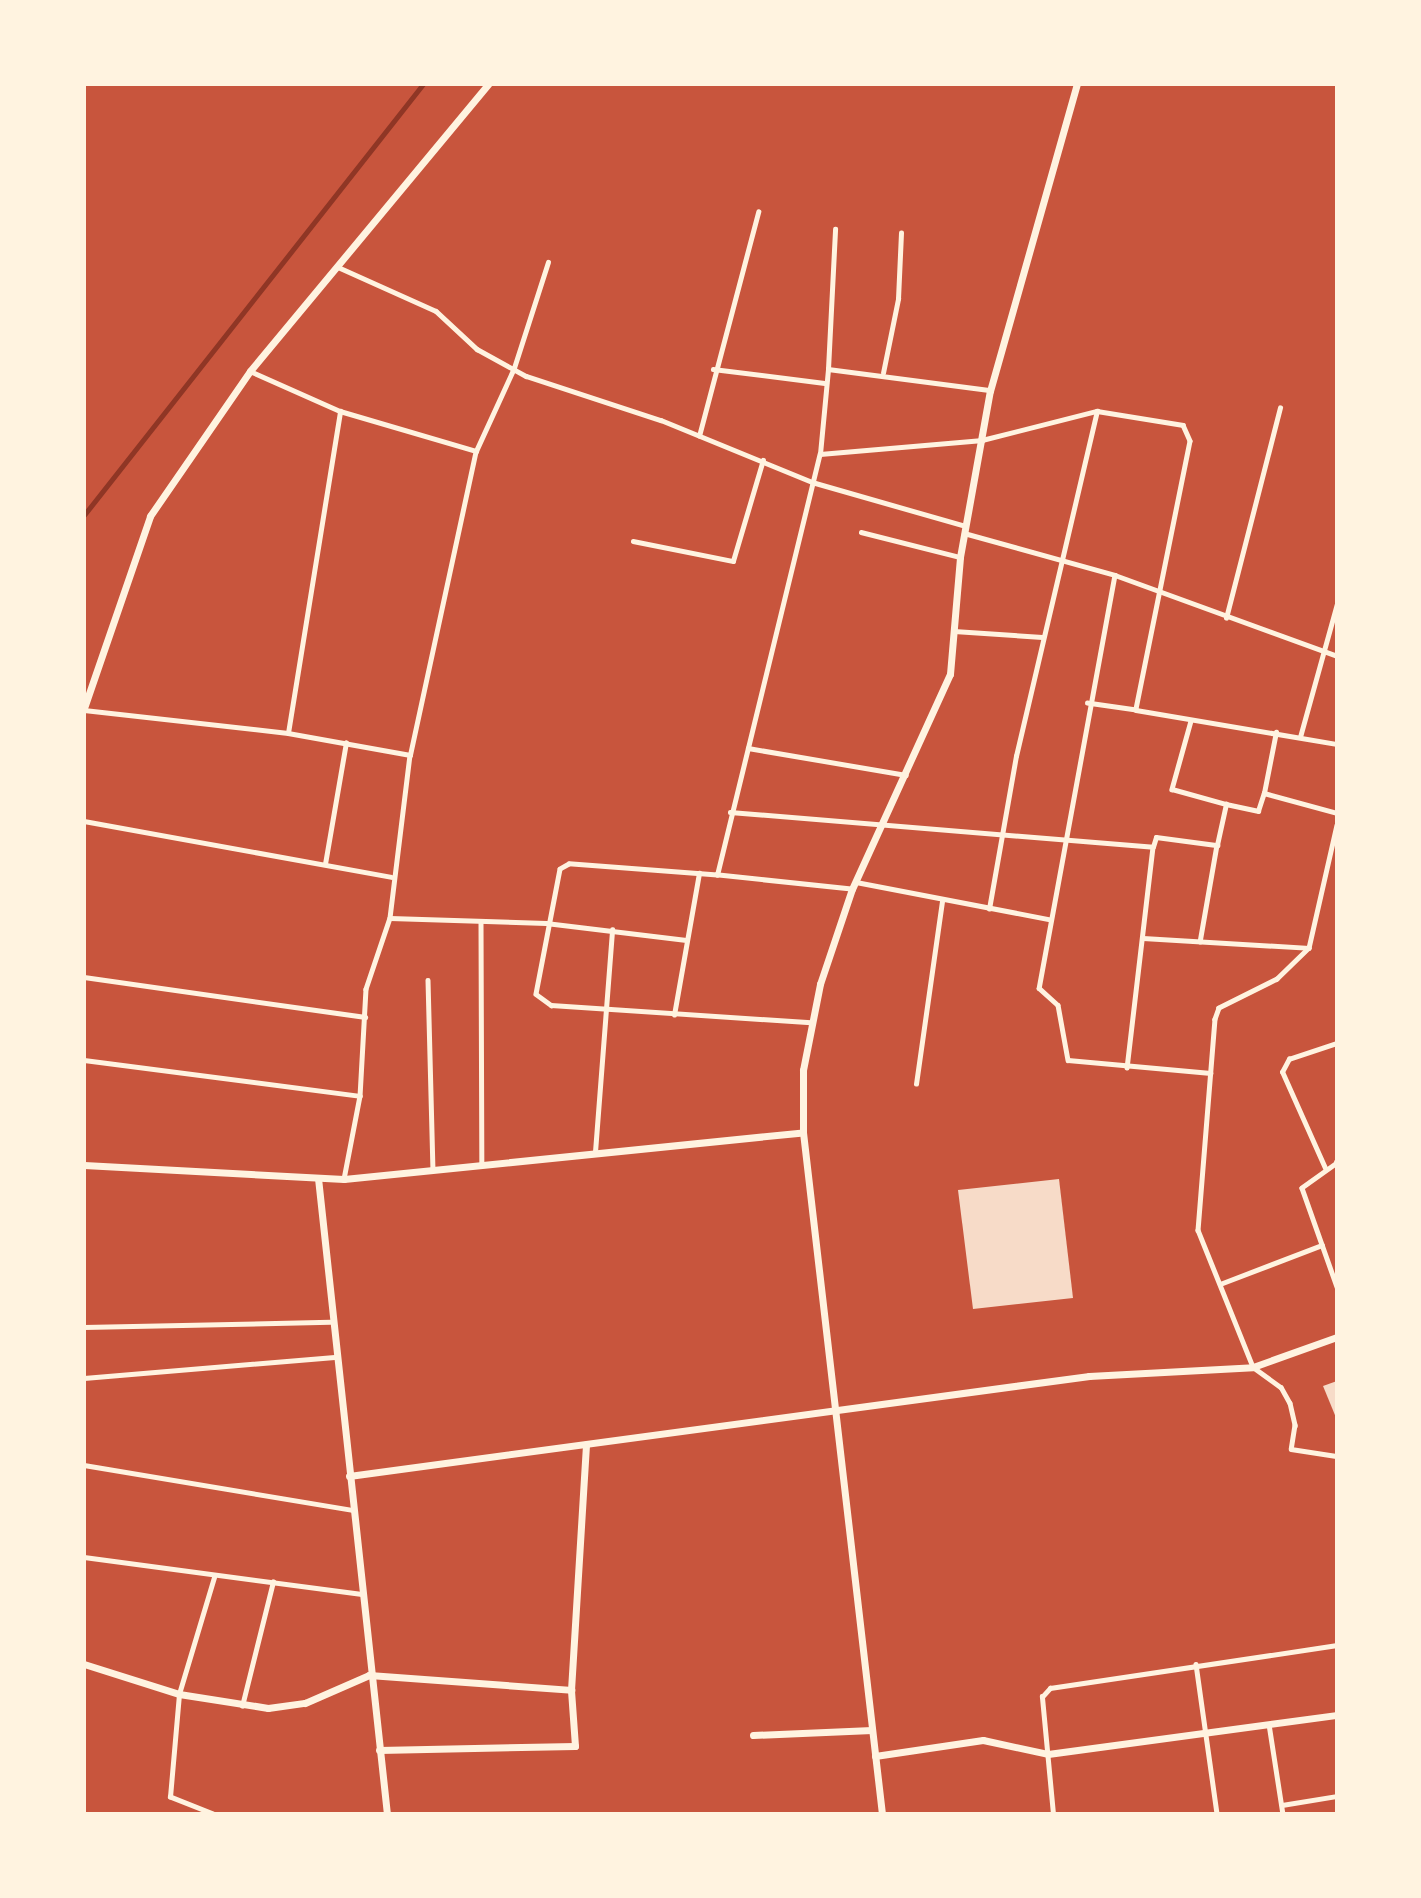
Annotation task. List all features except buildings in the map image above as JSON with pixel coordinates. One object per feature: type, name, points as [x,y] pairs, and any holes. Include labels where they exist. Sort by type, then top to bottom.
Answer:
[{"type":"street","points":[[84,709],[150,516],[250,371],[488,84]]},
{"type":"street","points":[[882,1814],[833,1411],[803,1132],[810,1022],[854,885],[881,821],[907,776],[942,698],[954,631],[960,557],[990,391],[1077,84]]},
{"type":"street","points":[[84,1164],[344,1179],[803,1132]]},
{"type":"street","points":[[318,1178],[330,1322],[387,1814]]},
{"type":"street","points":[[349,1476],[1089,1376],[1253,1367],[1337,1336]]},
{"type":"street","points":[[379,1750],[572,1748],[572,1690],[586,1444]]},
{"type":"street","points":[[84,1664],[179,1695],[242,1707],[305,1703],[369,1675],[572,1690]]},
{"type":"street","points":[[875,1756],[983,1740],[1048,1755],[1337,1715]]},
{"type":"street","points":[[753,1735],[872,1730]]},
{"type":"lane","points":[[699,436],[713,369],[758,212]]},
{"type":"lane","points":[[717,875],[730,812],[820,454],[828,369],[835,229]]},
{"type":"lane","points":[[883,373],[898,299],[901,233]]},
{"type":"lane","points":[[344,1179],[360,1096],[366,989],[390,918],[391,877],[410,755],[476,451],[514,368],[548,262]]},
{"type":"lane","points":[[338,267],[436,311],[477,349],[514,368],[764,460],[812,482],[1115,575],[1161,596],[1337,656]]},
{"type":"lane","points":[[713,369],[826,383]]},
{"type":"lane","points":[[828,369],[883,373],[990,391]]},
{"type":"lane","points":[[250,371],[340,411],[476,451]]},
{"type":"lane","points":[[1226,618],[1280,408]]},
{"type":"lane","points":[[288,733],[340,411]]},
{"type":"lane","points":[[820,454],[982,440],[1097,411],[1189,430],[1161,596],[1136,710]]},
{"type":"lane","points":[[989,909],[999,838],[1042,637],[1097,411]]},
{"type":"lane","points":[[633,541],[733,561],[764,460]]},
{"type":"lane","points":[[861,532],[960,557]]},
{"type":"lane","points":[[1115,575],[1061,839],[1038,983],[1058,1005],[1063,1052],[1075,1063],[1210,1073]]},
{"type":"lane","points":[[1300,737],[1337,604]]},
{"type":"lane","points":[[954,631],[1042,637]]},
{"type":"lane","points":[[1087,703],[1337,744]]},
{"type":"lane","points":[[84,709],[288,733],[410,755]]},
{"type":"lane","points":[[1191,721],[1172,789],[1258,811],[1276,732]]},
{"type":"lane","points":[[325,864],[346,744]]},
{"type":"lane","points":[[748,748],[907,776]]},
{"type":"lane","points":[[1264,793],[1337,813]]},
{"type":"lane","points":[[1200,942],[1226,804]]},
{"type":"lane","points":[[730,812],[881,821],[999,838],[1061,839],[1153,848]]},
{"type":"lane","points":[[84,821],[391,877]]},
{"type":"lane","points":[[1337,824],[1309,948],[1278,979],[1219,1008],[1210,1073],[1198,1230],[1253,1367],[1281,1387],[1290,1403],[1296,1425],[1290,1449],[1337,1456]]},
{"type":"lane","points":[[1128,1067],[1156,837],[1217,845]]},
{"type":"lane","points":[[810,1022],[674,1015],[541,1002],[536,994],[553,882],[569,864],[699,873],[854,885],[1049,919]]},
{"type":"lane","points":[[674,1015],[699,873]]},
{"type":"lane","points":[[916,1084],[942,902]]},
{"type":"lane","points":[[390,918],[546,923],[686,940]]},
{"type":"lane","points":[[481,922],[482,1164]]},
{"type":"lane","points":[[595,1152],[612,930]]},
{"type":"lane","points":[[1143,938],[1309,948]]},
{"type":"lane","points":[[84,977],[365,1017]]},
{"type":"lane","points":[[428,980],[433,1171]]},
{"type":"lane","points":[[1325,1168],[1282,1072],[1289,1059],[1337,1043]]},
{"type":"lane","points":[[84,1060],[360,1096]]},
{"type":"lane","points":[[1337,1163],[1325,1168],[1302,1188],[1337,1287]]},
{"type":"lane","points":[[1220,1284],[1322,1245]]},
{"type":"lane","points":[[84,1327],[330,1322]]},
{"type":"lane","points":[[84,1378],[334,1357]]},
{"type":"lane","points":[[84,1465],[353,1510]]},
{"type":"lane","points":[[84,1557],[214,1577],[362,1594]]},
{"type":"lane","points":[[213,1814],[170,1797],[179,1695],[214,1577]]},
{"type":"lane","points":[[242,1707],[273,1582]]},
{"type":"lane","points":[[1053,1814],[1042,1697],[1050,1688],[1196,1664],[1337,1645]]},
{"type":"lane","points":[[1196,1664],[1217,1814]]},
{"type":"lane","points":[[1269,1724],[1283,1814]]},
{"type":"lane","points":[[1282,1805],[1337,1796]]},
{"type":"waterway","points":[[84,515],[423,84]]}]
